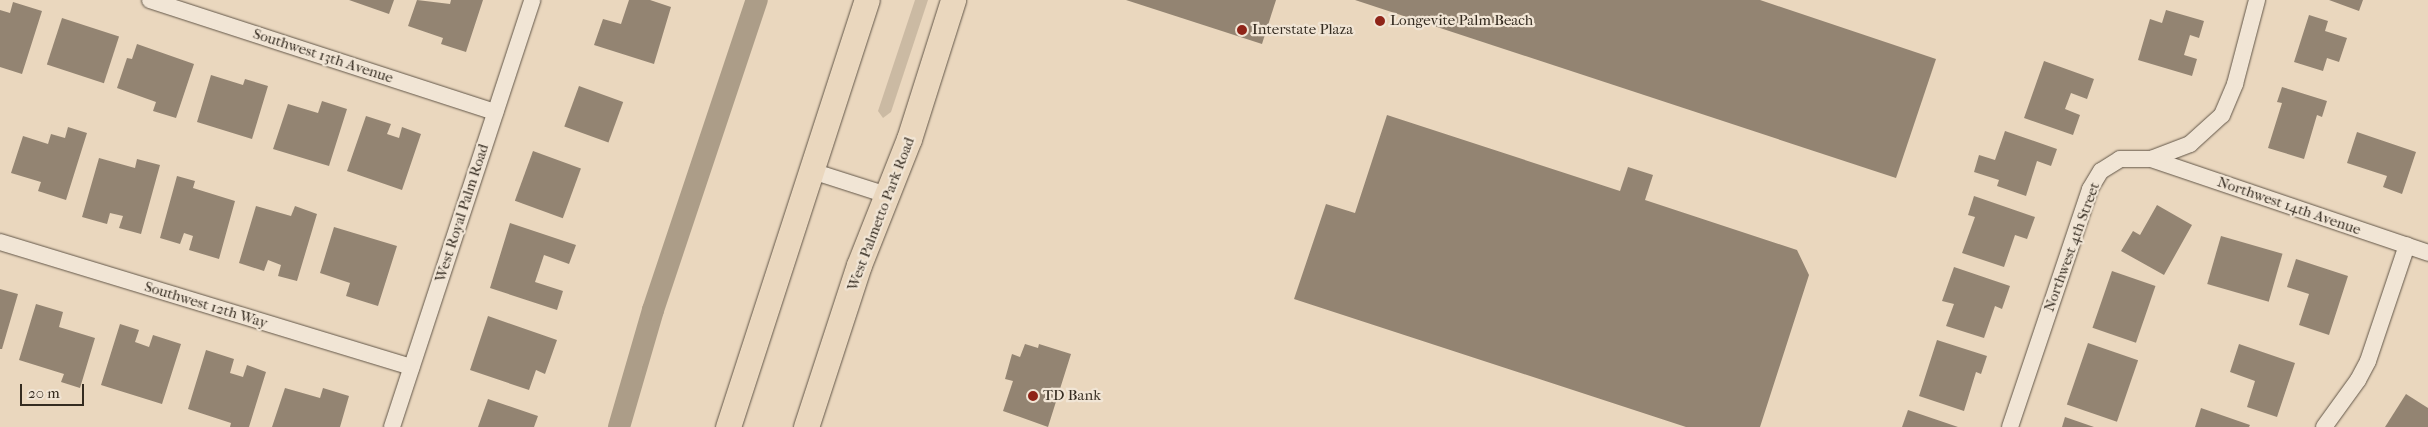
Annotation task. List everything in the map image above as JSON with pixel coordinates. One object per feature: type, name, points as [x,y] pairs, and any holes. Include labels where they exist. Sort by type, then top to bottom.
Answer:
[{"type":"main road","points":[[728,427],[868,0]]},
{"type":"main road","name":"West Palmetto Park Road","points":[[806,427],[860,265],[909,140],[953,0]]},
{"type":"street","name":"Southwest 13th Avenue","points":[[150,0],[496,112]]},
{"type":"street","name":"West Royal Palm Road","points":[[392,427],[532,0]]},
{"type":"street","name":"Northwest 4th Street","points":[[2010,427],[2090,189],[2101,171],[2120,159],[2151,159],[2190,144],[2222,115],[2236,84],[2257,0]]},
{"type":"street","name":"Northwest 14th Avenue","points":[[2151,159],[2428,253]]},
{"type":"street","points":[[812,170],[887,195]]},
{"type":"street","name":"Southwest 12th Way","points":[[0,242],[411,367]]},
{"type":"street","points":[[2324,427],[2358,380],[2368,361],[2406,246]]},
{"type":"shaded area","points":[[915,0],[928,0],[891,112],[883,118],[878,111]]},
{"type":"building","points":[[349,0],[394,0],[389,14]]},
{"type":"building","points":[[417,0],[450,4],[451,0],[483,0],[466,52],[441,44],[443,38],[408,26]]},
{"type":"building","points":[[629,0],[650,0],[671,7],[654,64],[594,45],[603,19],[621,24]]},
{"type":"building","name":"Interstate Plaza","points":[[1126,0],[1276,0],[1262,44]]},
{"type":"building","points":[[1355,0],[1760,0],[1936,59],[1896,178]]},
{"type":"building","points":[[2329,0],[2363,0],[2359,11]]},
{"type":"building","points":[[13,2],[42,11],[22,74],[0,67],[0,10],[10,13]]},
{"type":"building","points":[[2166,10],[2204,21],[2199,38],[2190,35],[2184,55],[2197,59],[2192,76],[2138,60],[2150,19],[2162,23]]},
{"type":"building","points":[[2309,15],[2328,21],[2325,31],[2347,38],[2339,62],[2327,58],[2323,71],[2294,62]]},
{"type":"building","points":[[62,18],[119,37],[104,83],[47,65]]},
{"type":"building","points":[[137,44],[194,64],[176,118],[153,111],[156,102],[117,88],[127,58],[132,59]]},
{"type":"building","points":[[2044,61],[2094,79],[2087,99],[2071,93],[2065,109],[2080,115],[2073,135],[2024,118]]},
{"type":"building","points":[[211,75],[243,85],[245,79],[268,86],[252,139],[197,122]]},
{"type":"building","points":[[579,86],[623,102],[608,142],[564,126]]},
{"type":"building","points":[[2282,87],[2327,101],[2322,117],[2317,115],[2304,159],[2268,148],[2282,103],[2277,102]]},
{"type":"building","points":[[322,101],[347,109],[329,166],[273,149],[288,104],[318,113]]},
{"type":"building","points":[[1387,115],[1620,191],[1628,167],[1653,175],[1645,200],[1797,250],[1809,275],[1760,427],[1686,427],[1294,299],[1326,204],[1355,213]]},
{"type":"building","points":[[366,116],[391,124],[387,134],[399,138],[402,127],[421,134],[402,190],[347,171]]},
{"type":"building","points":[[68,127],[87,133],[66,200],[38,191],[41,182],[11,173],[23,136],[48,144],[51,134],[65,138]]},
{"type":"building","points":[[2005,131],[2057,149],[2051,166],[2037,161],[2026,196],[1997,186],[1999,180],[1974,172],[1979,155],[1995,160]]},
{"type":"building","points":[[2357,132],[2416,152],[2402,194],[2383,187],[2387,176],[2347,163]]},
{"type":"building","points":[[533,151],[581,168],[563,218],[515,201]]},
{"type":"building","points":[[99,158],[135,168],[137,159],[160,165],[141,234],[119,228],[123,216],[110,213],[107,224],[82,217]]},
{"type":"building","points":[[177,176],[195,181],[193,188],[235,201],[219,259],[189,250],[193,236],[184,233],[180,244],[160,238]]},
{"type":"building","points":[[1974,196],[2035,217],[2027,239],[2015,235],[2004,267],[1962,253],[1975,217],[1968,215]]},
{"type":"building","points":[[2157,205],[2192,225],[2164,275],[2121,251],[2133,231],[2140,235]]},
{"type":"building","points":[[256,206],[291,216],[295,206],[317,214],[297,281],[278,276],[281,265],[268,260],[264,271],[239,263]]},
{"type":"building","points":[[510,223],[576,245],[569,264],[544,255],[535,282],[563,291],[557,310],[490,288]]},
{"type":"building","points":[[334,227],[397,246],[378,306],[346,296],[350,283],[320,273]]},
{"type":"building","points":[[2221,236],[2283,254],[2269,302],[2207,284]]},
{"type":"building","points":[[2296,259],[2348,276],[2329,335],[2299,325],[2309,294],[2287,287]]},
{"type":"building","points":[[1954,267],[2010,286],[2002,309],[1995,306],[1984,338],[1946,326],[1954,304],[1942,301]]},
{"type":"building","points":[[2112,271],[2155,286],[2136,343],[2092,328]]},
{"type":"building","points":[[0,289],[18,294],[2,349],[0,349]]},
{"type":"building","points":[[36,304],[63,312],[59,327],[95,338],[80,388],[61,382],[64,374],[19,360]]},
{"type":"building","points":[[488,316],[557,340],[545,374],[536,370],[529,390],[470,370]]},
{"type":"building","points":[[120,324],[139,330],[135,342],[149,347],[153,335],[181,344],[162,404],[101,385]]},
{"type":"building","points":[[1937,340],[1987,356],[1981,374],[1976,372],[1964,411],[1919,396]]},
{"type":"building","points":[[2088,343],[2138,360],[2117,422],[2067,404]]},
{"type":"building","name":"TD Bank","points":[[1025,344],[1038,348],[1039,344],[1071,354],[1048,427],[1003,411],[1013,381],[1005,379],[1012,354],[1020,357]]},
{"type":"building","points":[[2239,344],[2295,363],[2277,417],[2247,407],[2255,381],[2230,372]]},
{"type":"building","points":[[206,350],[234,359],[230,373],[243,377],[247,365],[266,372],[249,427],[230,427],[231,423],[188,409]]},
{"type":"building","points":[[285,388],[320,398],[323,388],[349,396],[340,427],[272,427]]},
{"type":"building","points":[[2406,394],[2428,408],[2428,427],[2385,427]]},
{"type":"building","points":[[488,399],[538,416],[534,427],[478,427]]},
{"type":"building","points":[[2201,408],[2250,425],[2249,427],[2195,427]]},
{"type":"building","points":[[1908,410],[1958,427],[1902,427]]},
{"type":"building","points":[[2065,417],[2094,427],[2062,427]]},
{"type":"waterway","points":[[619,427],[653,310],[757,0]]},
{"type":"place","name":"Longevite Palm Beach","points":[[1380,21]]},
{"type":"place","name":"Interstate Plaza","points":[[1242,30]]},
{"type":"place","name":"TD Bank","points":[[1033,396]]}]
